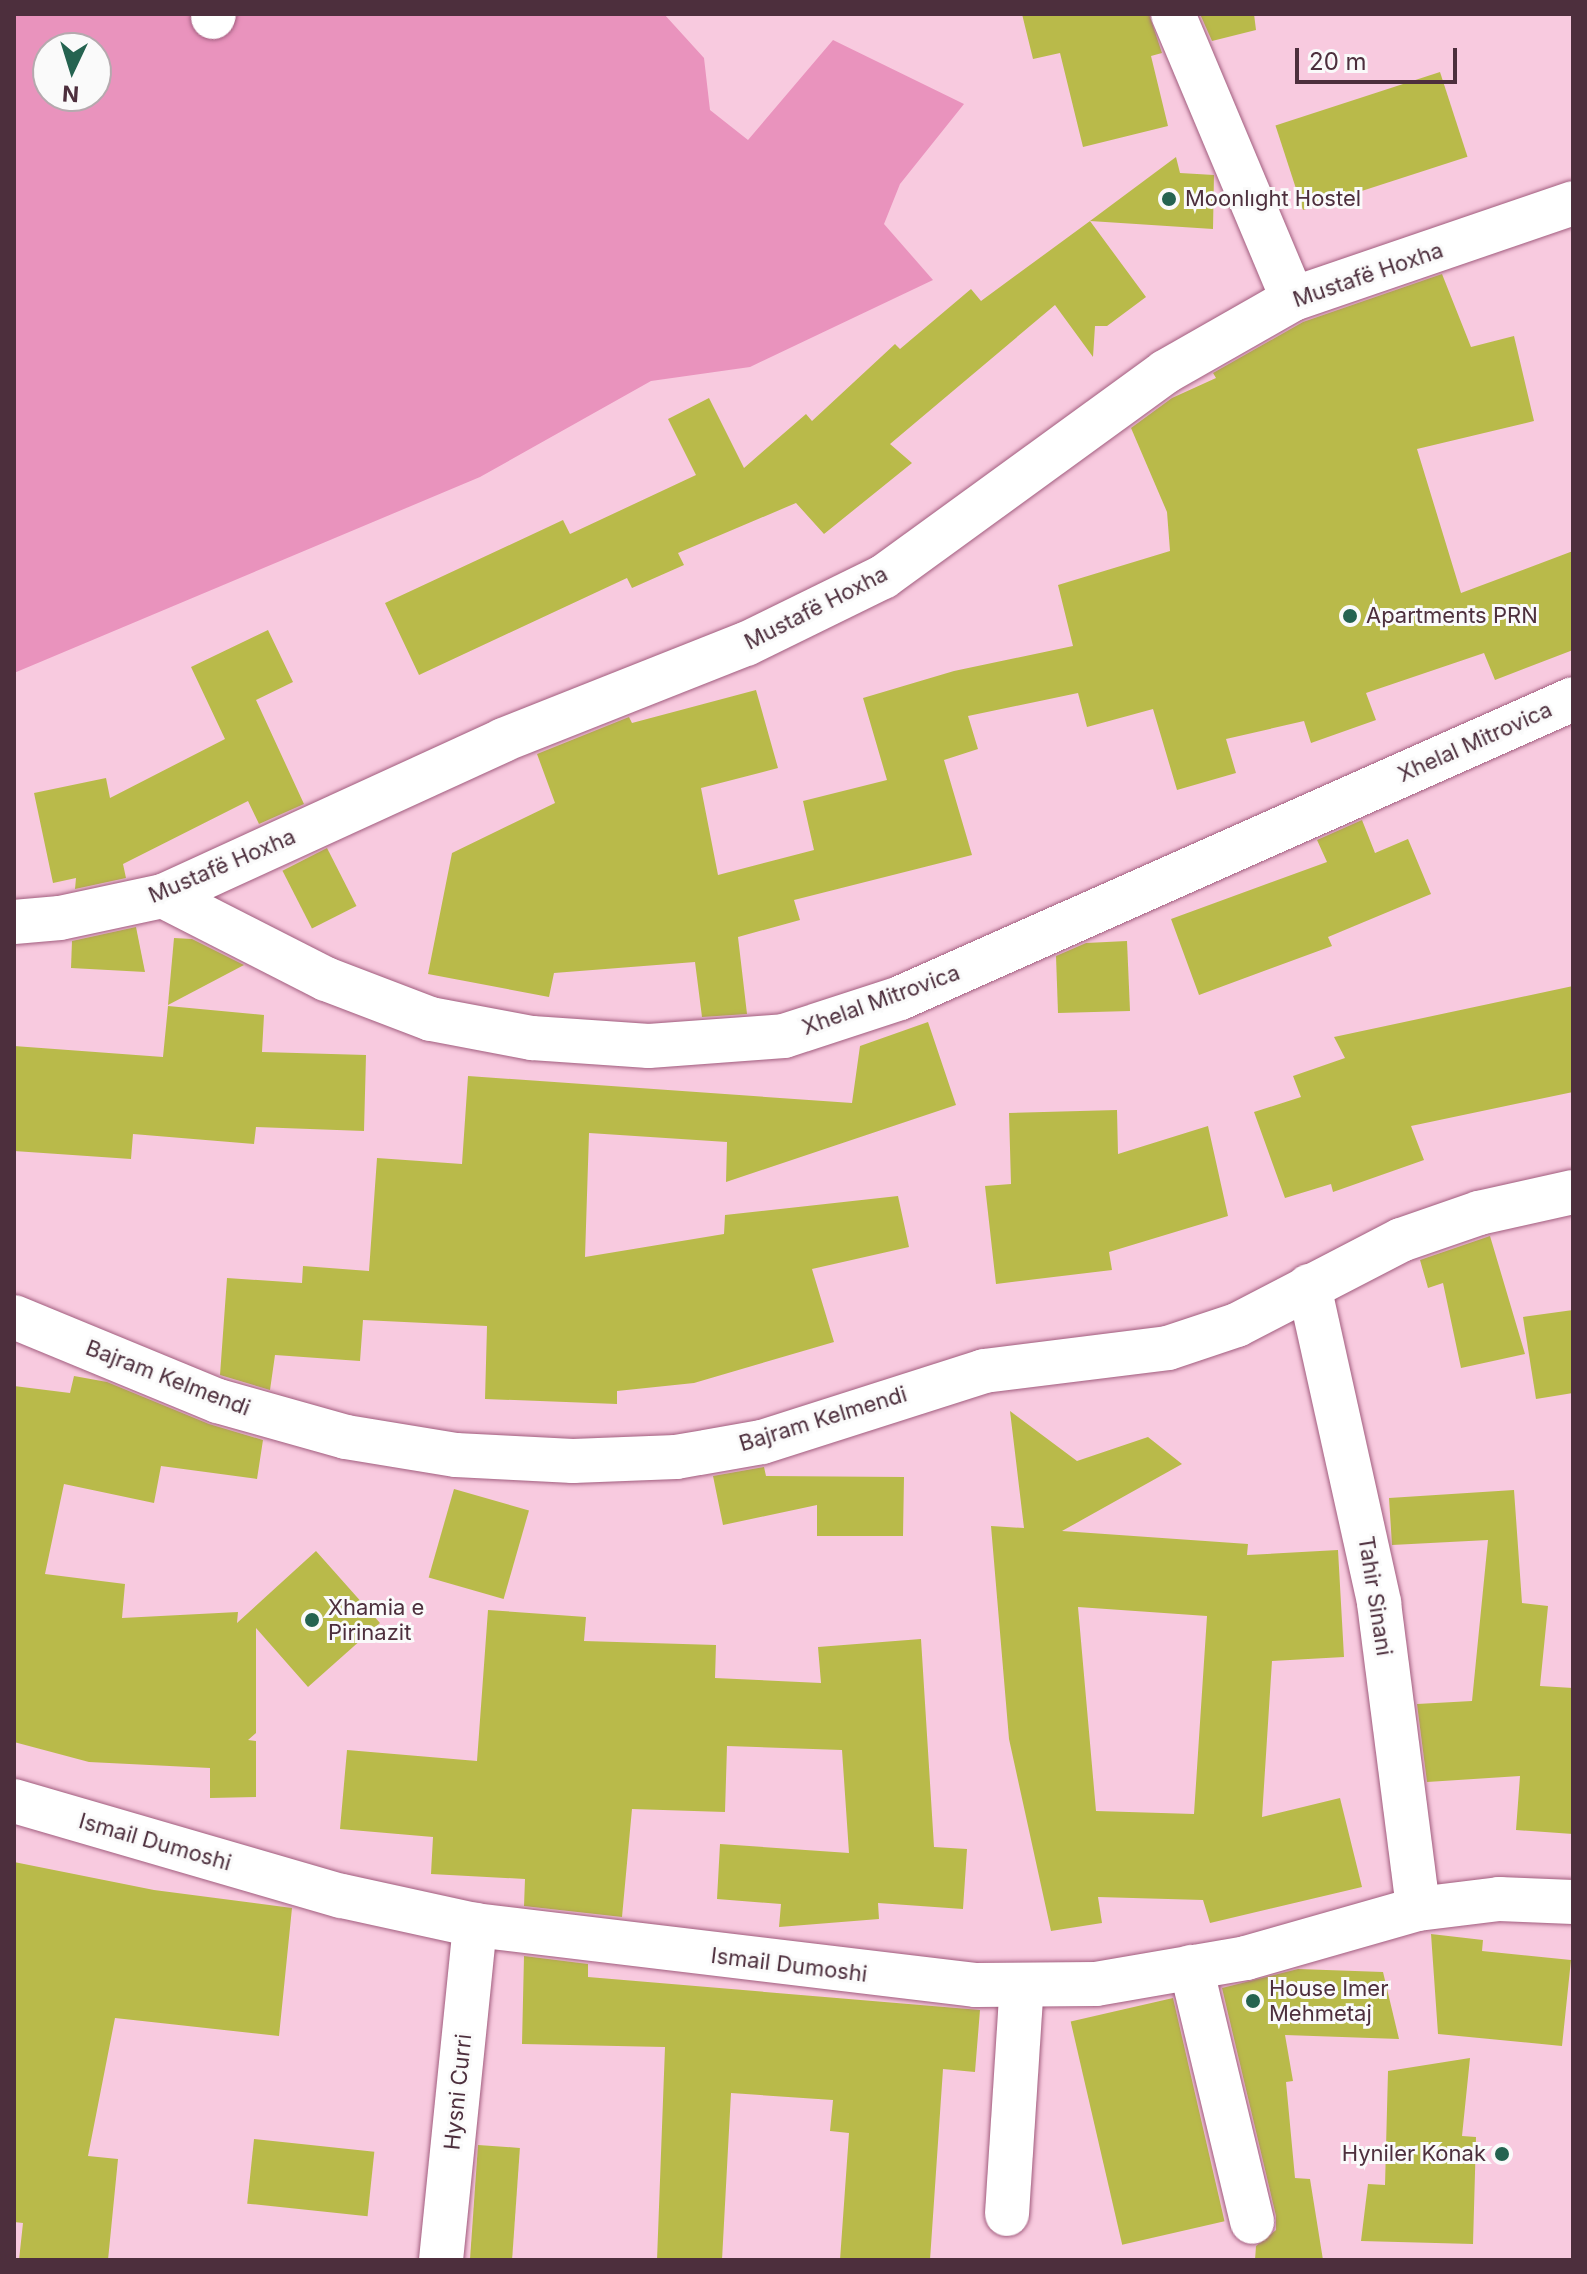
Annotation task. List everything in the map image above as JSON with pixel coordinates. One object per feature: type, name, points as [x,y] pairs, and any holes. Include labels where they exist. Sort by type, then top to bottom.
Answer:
[{"type":"street","points":[[1173,14],[1293,299]]},
{"type":"street","name":"Mustafë Hoxha","points":[[14,922],[60,918],[163,896],[503,740],[746,644],[883,577],[1041,467],[1165,372],[1293,299],[1573,203]]},
{"type":"street","name":"Xhelal Mitrovica","points":[[163,896],[326,979],[431,1019],[532,1038],[649,1046],[784,1036],[900,998],[1573,699]]},
{"type":"street","name":"Bajram Kelmendi","points":[[14,1317],[218,1401],[346,1437],[456,1455],[573,1461],[676,1457],[762,1442],[984,1371],[1168,1348],[1237,1325],[1401,1240],[1479,1213],[1573,1192]]},
{"type":"street","name":"Tahir Sinani","points":[[1309,1286],[1379,1603],[1418,1909]]},
{"type":"street","name":"Ismail Dumoshi","points":[[14,1801],[342,1896],[475,1925],[853,1973],[1022,1985],[1096,1984],[1246,1958],[1418,1909],[1499,1899],[1573,1902]]},
{"type":"street","name":"Hysni Curri","points":[[441,2260],[475,1925]]},
{"type":"street","points":[[1191,1967],[1252,2222]]},
{"type":"street","points":[[1007,2214],[1022,1985]]},
{"type":"shaded area","points":[[14,14],[664,14],[704,58],[710,110],[748,140],[833,40],[964,104],[900,184],[884,224],[933,280],[750,367],[651,381],[480,477],[14,673]]},
{"type":"building","points":[[1022,14],[1149,14],[1162,53],[1151,56],[1168,126],[1083,147],[1060,53],[1033,59]]},
{"type":"building","points":[[1200,14],[1254,14],[1256,30],[1212,41]]},
{"type":"building","points":[[1440,72],[1468,157],[1303,210],[1275,125]]},
{"type":"building","name":"Moonlıght Hostel","points":[[1176,157],[1180,173],[1214,175],[1213,229],[1090,221]]},
{"type":"building","points":[[1090,221],[1146,297],[1107,326],[1095,326],[1093,357],[1055,305],[890,444],[912,463],[824,534],[796,503],[678,553],[684,565],[632,588],[627,578],[419,675],[385,603],[563,520],[570,534],[696,475],[668,419],[709,398],[744,468],[806,414],[812,421],[895,344],[900,349],[971,289],[981,301]]},
{"type":"building","points":[[1442,274],[1471,347],[1514,336],[1534,421],[1417,449],[1461,593],[1573,551],[1573,650],[1495,680],[1484,653],[1366,693],[1376,720],[1311,743],[1304,721],[1226,739],[1236,773],[1177,790],[1153,709],[1087,727],[1078,693],[968,716],[978,749],[944,760],[972,855],[794,900],[800,920],[738,937],[747,1014],[702,1017],[695,962],[554,973],[549,997],[428,974],[452,853],[555,803],[537,754],[629,717],[632,723],[756,690],[778,768],[701,788],[718,875],[814,850],[803,801],[887,780],[863,698],[954,671],[1073,646],[1058,585],[1170,551],[1167,512],[1131,428],[1172,398],[1216,378],[1213,373],[1303,322]]},
{"type":"building","points":[[268,630],[293,682],[256,700],[304,804],[259,824],[248,801],[123,864],[126,878],[75,889],[76,878],[53,883],[34,793],[106,778],[110,798],[225,739],[191,667]]},
{"type":"building","points":[[1362,820],[1375,853],[1408,839],[1431,894],[1328,937],[1332,946],[1199,995],[1171,919],[1327,862],[1317,840]]},
{"type":"building","points":[[327,848],[357,906],[312,929],[282,871]]},
{"type":"building","points":[[136,927],[145,972],[71,968],[72,941]]},
{"type":"building","points":[[174,938],[192,939],[244,965],[168,1005]]},
{"type":"building","points":[[1127,941],[1130,1011],[1058,1013],[1056,956],[1086,943]]},
{"type":"building","points":[[1573,986],[1573,1092],[1411,1126],[1424,1160],[1333,1192],[1331,1184],[1285,1198],[1254,1112],[1301,1097],[1293,1076],[1345,1058],[1334,1037]]},
{"type":"building","points":[[168,1006],[264,1015],[262,1052],[366,1055],[364,1131],[256,1127],[254,1144],[133,1134],[131,1159],[14,1151],[14,1046],[163,1057]]},
{"type":"building","points":[[928,1022],[956,1105],[726,1182],[727,1142],[589,1133],[585,1257],[724,1234],[725,1215],[898,1196],[909,1247],[812,1269],[834,1342],[694,1383],[617,1391],[617,1404],[485,1399],[487,1326],[363,1320],[360,1361],[275,1355],[270,1390],[220,1375],[227,1278],[302,1283],[303,1266],[369,1271],[377,1158],[462,1164],[468,1076],[852,1103],[860,1046]]},
{"type":"building","points":[[1117,1110],[1118,1154],[1208,1126],[1228,1216],[1109,1252],[1112,1270],[996,1284],[985,1186],[1011,1184],[1009,1113]]},
{"type":"building","points":[[1490,1236],[1525,1354],[1461,1368],[1443,1283],[1428,1288],[1420,1260]]},
{"type":"building","points":[[1573,1310],[1573,1393],[1536,1399],[1523,1317]]},
{"type":"building","points":[[74,1376],[107,1382],[209,1424],[263,1440],[257,1479],[161,1466],[154,1503],[64,1484],[45,1574],[125,1584],[122,1618],[238,1612],[237,1623],[316,1551],[380,1623],[308,1687],[256,1628],[256,1733],[248,1740],[256,1741],[256,1797],[210,1798],[210,1768],[89,1762],[14,1742],[14,1386],[70,1393]]},
{"type":"building","points":[[1010,1411],[1077,1461],[1148,1437],[1182,1464],[1062,1531],[1248,1544],[1247,1555],[1338,1550],[1344,1657],[1272,1661],[1262,1817],[1340,1798],[1362,1887],[1210,1923],[1203,1900],[1098,1897],[1102,1923],[1051,1931],[1009,1739],[991,1526],[1024,1528]],"holes":[[[1078,1607],[1207,1616],[1194,1814],[1096,1811]]]},
{"type":"building","points":[[764,1467],[766,1476],[904,1477],[903,1536],[817,1536],[817,1505],[723,1525],[713,1476]]},
{"type":"building","points":[[454,1489],[529,1510],[504,1599],[429,1577]]},
{"type":"building","points":[[1514,1490],[1522,1603],[1548,1606],[1540,1686],[1573,1688],[1573,1834],[1516,1830],[1520,1776],[1427,1782],[1417,1704],[1472,1701],[1488,1540],[1392,1545],[1389,1498]]},
{"type":"building","points":[[488,1610],[586,1617],[584,1641],[716,1645],[715,1678],[821,1683],[818,1647],[921,1639],[934,1847],[967,1849],[963,1909],[878,1903],[879,1919],[779,1927],[781,1904],[717,1899],[720,1844],[849,1853],[842,1750],[727,1746],[725,1812],[632,1809],[622,1917],[524,1906],[525,1879],[431,1874],[433,1837],[340,1829],[347,1750],[477,1761]]},
{"type":"building","points":[[14,1862],[154,1890],[292,1908],[279,2036],[115,2018],[88,2156],[118,2159],[108,2260],[19,2260],[23,2223],[14,2222]]},
{"type":"building","points":[[1431,1934],[1483,1940],[1482,1951],[1571,1960],[1562,2046],[1438,2034]]},
{"type":"building","points":[[524,1956],[588,1964],[588,1977],[980,2010],[975,2072],[943,2069],[930,2260],[840,2260],[849,2133],[830,2131],[833,2100],[731,2093],[722,2260],[657,2260],[665,2047],[522,2044]]},
{"type":"building","points":[[1298,1969],[1383,1972],[1399,2039],[1285,2035],[1293,2081],[1286,2082],[1295,2178],[1310,2179],[1323,2260],[1255,2260],[1256,2246],[1276,2230],[1276,2216],[1222,1988]]},
{"type":"building","points":[[1173,1998],[1225,2221],[1122,2245],[1071,2022]]},
{"type":"building","points":[[1470,2058],[1462,2136],[1476,2137],[1473,2244],[1361,2241],[1368,2184],[1385,2185],[1388,2071]]},
{"type":"building","points":[[254,2139],[374,2152],[368,2216],[247,2204]]},
{"type":"building","points":[[478,2145],[520,2148],[512,2260],[470,2260]]},
{"type":"place","name":"Moonlıght Hostel","points":[[1169,199]]},
{"type":"place","name":"Apartments PRN","points":[[1350,616]]},
{"type":"place","name":"Xhamia e Pirinazit","points":[[312,1620]]},
{"type":"place","name":"House Imer Mehmetaj","points":[[1253,2001]]},
{"type":"place","name":"Hyniler Konak","points":[[1502,2154]]}]
